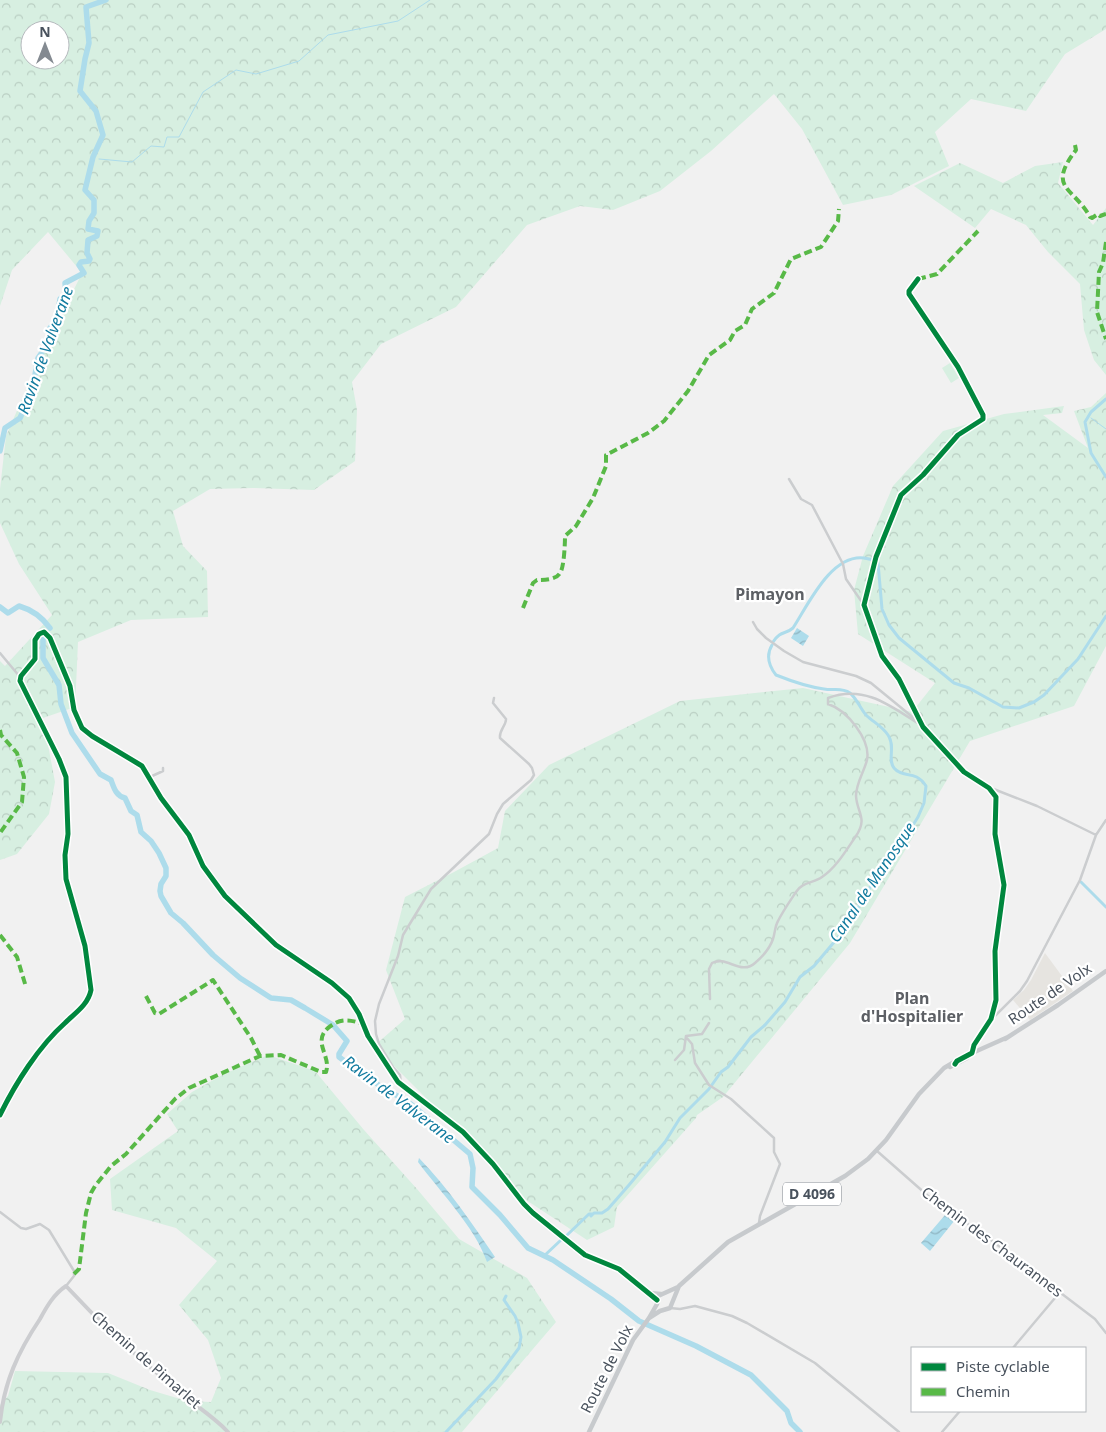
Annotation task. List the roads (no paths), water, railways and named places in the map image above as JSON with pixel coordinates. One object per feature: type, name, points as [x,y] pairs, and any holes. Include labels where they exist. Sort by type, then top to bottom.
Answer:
[{"type":"main road","name":"Route de Volx","points":[[928,1084],[955,1064],[1008,1037],[1106,971]]},
{"type":"main road","name":"Route de Volx","points":[[589,1432],[638,1332],[665,1293],[679,1286],[735,1237],[845,1176],[876,1151],[928,1084],[944,1068],[972,1052],[1008,1037]]},
{"type":"main road","name":"Route de Volx","points":[[670,1308],[679,1286]]},
{"type":"main road","points":[[665,1293],[673,1300]]},
{"type":"main road","points":[[657,1302],[664,1309],[670,1308]]},
{"type":"main road","name":"Route de Volx","points":[[649,1318],[664,1309]]},
{"type":"street","points":[[864,605],[875,559],[901,495],[916,482],[958,435],[984,419],[958,367],[909,294],[910,289],[918,279]]},
{"type":"street","points":[[790,480],[802,499],[812,505],[842,563],[846,579],[864,605],[882,656],[899,679],[923,727]]},
{"type":"street","points":[[753,622],[766,638],[803,662],[856,676],[871,683],[923,727],[964,772],[989,788],[1037,806],[1096,835]]},
{"type":"street","points":[[20,677],[35,660],[34,641],[39,634],[44,632],[50,638],[70,686],[74,710],[82,728],[142,766],[161,798],[189,835],[200,861],[224,896],[276,945],[332,983],[349,998],[359,1014],[378,1054],[401,1085],[463,1132],[489,1159],[533,1213],[584,1255],[617,1268],[648,1292],[657,1302]]},
{"type":"street","points":[[0,653],[20,677],[21,686],[58,756],[66,777],[68,834],[65,855],[66,879],[85,946],[90,990],[85,1004],[57,1030],[39,1051],[0,1115]]},
{"type":"street","points":[[710,999],[709,969],[712,963],[719,961],[748,967],[755,963],[771,945],[778,922],[798,890],[802,886],[821,878],[829,871],[860,829],[862,820],[856,794],[867,759],[866,746],[846,714],[827,702],[829,698],[852,693],[862,694],[887,704],[923,727]]},
{"type":"street","points":[[401,1085],[401,1076],[392,1067],[377,1038],[375,1021],[379,1004],[398,956],[403,935],[431,889],[489,834],[498,810],[534,775],[529,764],[500,738],[500,732],[506,721],[494,703],[494,698]]},
{"type":"street","points":[[150,777],[163,771],[163,768]]},
{"type":"street","points":[[989,788],[996,797],[995,834],[1004,885],[995,951],[996,1000],[991,1019]]},
{"type":"street","points":[[955,1064],[972,1052],[974,1045],[991,1019],[1028,981],[1082,876],[1096,835],[1106,820]]},
{"type":"street","points":[[686,1037],[702,1034],[709,1023]]},
{"type":"street","points":[[675,1060],[684,1050],[686,1037]]},
{"type":"street","points":[[686,1037],[692,1044],[695,1063],[711,1086],[731,1099],[774,1138],[774,1151],[780,1164],[759,1223]]},
{"type":"street","name":"Chemin des Chaurannes","points":[[876,1151],[935,1202],[987,1237],[1098,1321],[1105,1330]]},
{"type":"street","points":[[0,1212],[21,1228],[26,1229],[39,1224],[44,1226],[74,1271],[74,1276],[53,1298],[20,1350],[7,1386],[0,1422]]},
{"type":"street","name":"Chemin de Pimarlet","points":[[66,1286],[93,1315],[143,1361],[188,1400],[216,1420],[228,1432]]},
{"type":"street","points":[[648,1292],[665,1293]]},
{"type":"street","points":[[1014,1347],[1060,1292]]},
{"type":"street","points":[[673,1300],[679,1309]]},
{"type":"street","points":[[670,1308],[679,1309],[695,1306],[732,1316],[747,1323],[815,1363],[899,1432]]},
{"type":"street","points":[[942,1432],[959,1412]]},
{"type":"water","points":[[797,628],[809,636],[803,646],[791,638]]},
{"type":"water","points":[[419,1158],[450,1194],[495,1257],[487,1262],[466,1223],[418,1162]]},
{"type":"water","points":[[945,1215],[955,1220],[930,1251],[921,1243]]},
{"type":"waterway","name":"Ravin de Valverane","points":[[0,451],[5,428],[20,418],[25,407],[33,386],[38,358],[47,345],[50,328],[57,319],[60,299],[66,293],[65,283],[84,273],[79,265],[81,262],[89,261],[87,253],[88,240],[97,236],[98,231],[88,229],[89,221],[94,213],[94,200],[85,190],[93,157],[103,135],[96,111],[80,91],[89,43],[86,7],[106,0]]},
{"type":"waterway","points":[[99,159],[132,162],[151,146],[164,147],[167,137],[179,137],[203,92],[236,70],[256,74],[299,61],[328,35],[398,21],[430,0]]},
{"type":"waterway","name":"Canal de Manosque","points":[[1106,399],[1091,412],[1085,422],[1091,453],[1106,477]]},
{"type":"waterway","points":[[1091,418],[1106,429]]},
{"type":"waterway","name":"Canal de Manosque","points":[[773,642],[778,636],[793,628],[813,595],[831,572],[841,564],[852,559],[872,559],[878,563],[882,609],[889,625],[899,638],[954,683],[969,688],[1003,707],[1019,708],[1034,702],[1044,695],[1078,659],[1106,616]]},
{"type":"waterway","name":"Ravin de Valverane","points":[[0,607],[8,613],[19,606],[29,610],[37,614],[50,628]]},
{"type":"waterway","name":"Ravin de Valverane","points":[[43,639],[43,658],[59,685],[61,704],[72,733],[100,774],[111,780],[117,794],[125,798],[131,811],[137,815],[141,832],[151,841],[159,853],[166,868],[166,876],[161,884],[160,891],[171,913],[213,955],[240,978],[271,998],[291,1000],[333,1025],[347,1041],[339,1057],[372,1081],[411,1104],[470,1154],[473,1168],[472,1187],[500,1215],[528,1248],[553,1260],[611,1299],[639,1321],[696,1346],[751,1375],[787,1411],[791,1423],[800,1432]]},
{"type":"waterway","name":"Canal de Manosque","points":[[591,1216],[594,1213],[602,1213],[608,1209],[665,1142],[680,1118],[709,1089],[751,1037],[765,1025],[785,1002],[800,977],[814,966],[840,935],[876,877],[903,841],[918,817],[924,803],[926,786],[918,778],[901,773],[894,768],[891,761],[891,744],[888,735],[866,715],[852,695],[844,690],[812,687],[776,675],[769,660],[772,645]]},
{"type":"waterway","points":[[1081,882],[1106,907]]},
{"type":"waterway","name":"Canal de Manosque","points":[[565,1237],[589,1214],[593,1214]]},
{"type":"waterway","name":"Canal de Manosque","points":[[544,1256],[561,1240]]},
{"type":"waterway","name":"Canal de Manosque","points":[[446,1432],[496,1379],[519,1348],[521,1337],[518,1323],[504,1300],[506,1296]]},
{"type":"district","name":"Pimayon","points":[[770,594]]},
{"type":"district","name":"Plan d'Hospitalier","points":[[912,1007]]}]
